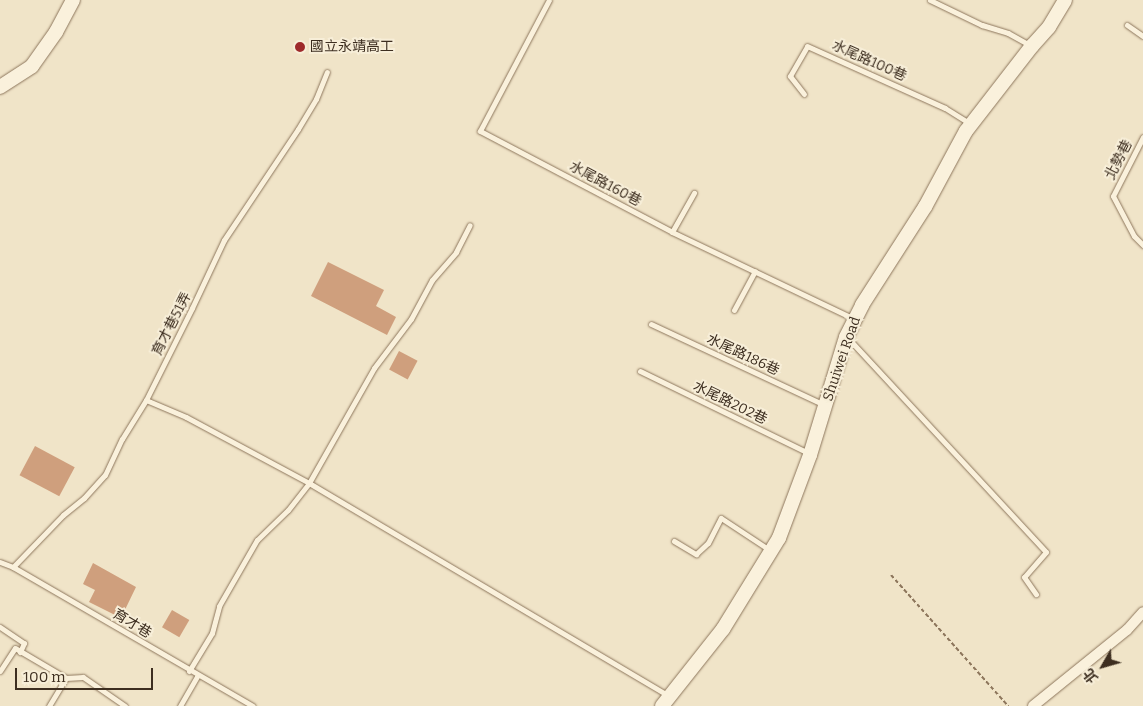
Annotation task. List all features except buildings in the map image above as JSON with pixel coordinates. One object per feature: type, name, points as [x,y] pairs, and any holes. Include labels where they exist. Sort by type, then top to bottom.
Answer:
[{"type":"street","points":[[0,87],[32,66],[73,0]]},
{"type":"street","name":"Shuiwei Road","points":[[666,701],[723,628],[771,551],[789,515],[810,455],[846,337],[854,319],[925,207],[971,125],[1032,46],[1049,28],[1065,0]]},
{"type":"street","points":[[1033,706],[1127,630],[1143,612]]},
{"type":"lane","name":"水尾路160巷","points":[[550,0],[480,131],[672,232],[854,319]]},
{"type":"lane","points":[[930,0],[982,25],[1008,33],[1032,46]]},
{"type":"lane","points":[[1127,25],[1143,36]]},
{"type":"lane","name":"水尾路100巷","points":[[804,94],[790,76],[808,46],[945,108],[971,125]]},
{"type":"lane","name":"育才巷51弄","points":[[13,567],[63,514],[98,486],[106,475],[122,439],[146,400],[224,240],[302,122],[316,99],[327,72]]},
{"type":"lane","name":"北勢巷","points":[[1143,137],[1113,196],[1134,236],[1143,245]]},
{"type":"lane","points":[[672,232],[694,193]]},
{"type":"lane","points":[[189,671],[212,632],[219,606],[257,540],[288,510],[309,483],[374,368],[411,319],[432,280],[456,252],[470,225]]},
{"type":"lane","points":[[734,310],[755,271]]},
{"type":"lane","name":"水尾路186巷","points":[[651,324],[826,405]]},
{"type":"lane","points":[[846,337],[1046,552],[1024,577],[1036,594]]},
{"type":"lane","name":"水尾路202巷","points":[[640,371],[810,455]]},
{"type":"lane","points":[[146,400],[186,417],[309,483],[666,701]]},
{"type":"lane","points":[[674,540],[696,554],[708,543],[721,518],[771,551]]},
{"type":"lane","name":"育才巷","points":[[0,562],[13,567],[189,671],[253,706]]},
{"type":"lane","points":[[0,627],[24,643],[20,652]]},
{"type":"lane","points":[[0,671],[15,648],[66,678],[83,677],[125,706]]},
{"type":"lane","points":[[180,706],[198,676]]},
{"type":"lane","points":[[49,706],[66,678]]},
{"type":"path","points":[[891,575],[1008,706]]},
{"type":"place","name":"國立永靖高工","points":[[300,47]]}]
